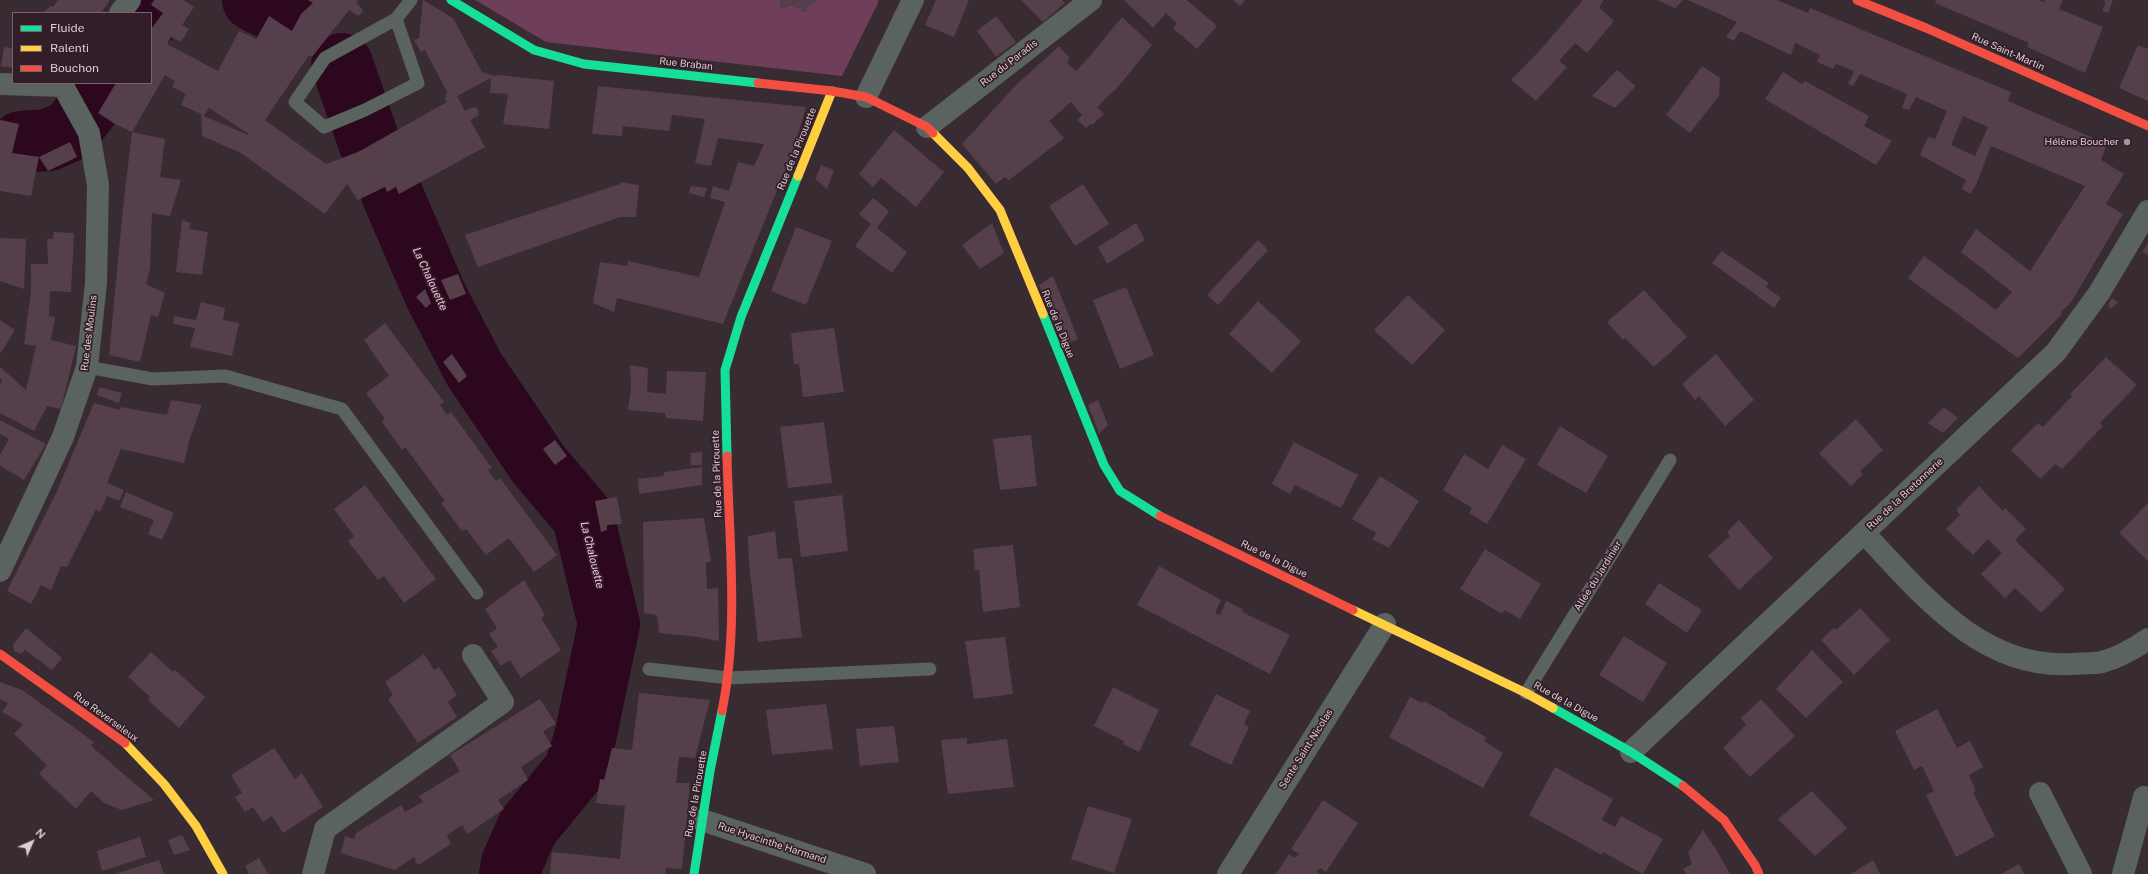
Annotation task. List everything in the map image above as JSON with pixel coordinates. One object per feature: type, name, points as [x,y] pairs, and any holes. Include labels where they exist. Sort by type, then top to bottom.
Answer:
[{"type":"street","points":[[121,12],[130,0]]},
{"type":"street","name":"Rue Braban","points":[[451,0],[534,50],[584,64],[832,91],[866,97],[927,127]]},
{"type":"street","points":[[866,97],[913,0]]},
{"type":"street","name":"Rue du Paradis","points":[[927,127],[1091,0]]},
{"type":"street","name":"Rue Saint-Martin","points":[[1857,0],[1926,28],[2148,126]]},
{"type":"street","points":[[0,84],[65,84]]},
{"type":"street","name":"Rue des Moulins","points":[[0,571],[63,437],[87,367],[96,283],[98,185],[89,132],[77,111],[65,84]]},
{"type":"street","name":"Rue de la Pirouette","points":[[694,874],[702,820],[729,678],[732,640],[725,370],[741,317],[832,91]]},
{"type":"street","name":"Rue de la Digue","points":[[927,127],[968,168],[1000,210],[1104,465],[1120,491],[1151,512],[1526,693],[1631,752],[1679,782],[1724,820],[1755,865],[1759,874]]},
{"type":"street","name":"Rue de la Bretonnerie","points":[[1631,752],[2056,352],[2099,293],[2148,211]]},
{"type":"street","points":[[1864,533],[1924,596],[1964,631],[2009,655],[2051,665],[2102,662],[2148,639]]},
{"type":"street","name":"Sente Saint-Nicolas","points":[[1228,874],[1384,624]]},
{"type":"street","name":"Rue Reverseleux","points":[[0,654],[131,747],[164,784],[196,826],[223,874]]},
{"type":"street","points":[[313,874],[325,829],[503,702],[473,655]]},
{"type":"street","points":[[2040,793],[2081,874]]},
{"type":"street","points":[[2123,874],[2144,797]]},
{"type":"street","name":"Rue Hyacinthe Harmand","points":[[702,820],[865,874]]},
{"type":"lane","points":[[396,19],[418,83],[365,110],[324,127],[295,102],[325,58],[396,19],[411,0]]},
{"type":"lane","points":[[87,367],[152,379],[225,376],[342,409],[478,593]]},
{"type":"lane","name":"Allée du Jardinier","points":[[1526,693],[1670,460]]},
{"type":"lane","points":[[649,668],[729,678],[930,669]]},
{"type":"shaded area","points":[[475,0],[780,0],[783,9],[789,5],[801,8],[801,12],[807,12],[807,7],[816,0],[878,0],[878,3],[842,76],[546,42]]},
{"type":"building","points":[[58,0],[110,0],[102,12],[43,12],[51,6],[53,7]]},
{"type":"building","points":[[154,0],[183,0],[194,7],[182,25],[189,29],[181,42],[171,37],[167,44],[218,71],[239,31],[256,39],[269,16],[292,31],[301,14],[313,3],[308,0],[358,0],[356,2],[363,12],[358,16],[349,10],[312,57],[309,55],[265,120],[326,164],[358,152],[447,102],[445,99],[447,92],[425,50],[421,52],[414,40],[419,38],[423,0],[453,18],[482,72],[494,76],[498,75],[554,81],[549,129],[503,124],[508,94],[490,93],[491,78],[457,96],[465,111],[476,107],[478,110],[479,115],[470,120],[485,147],[399,194],[396,187],[387,192],[385,187],[358,200],[347,184],[325,214],[241,153],[202,136],[201,114],[181,105],[186,94],[172,87],[175,81],[165,75],[132,132],[115,124],[98,113],[115,84],[152,84],[152,28],[163,13],[151,5]],"holes":[[[209,108],[249,134],[248,135],[204,116]]]},
{"type":"building","points":[[780,0],[816,0],[807,7],[807,12],[801,12],[801,8],[789,5],[783,10],[779,4],[781,2]]},
{"type":"building","points":[[936,0],[969,0],[954,37],[925,25]]},
{"type":"building","points":[[1021,0],[1062,0],[1065,3],[1043,22]]},
{"type":"building","points":[[1124,0],[1187,0],[1217,26],[1197,49],[1173,28],[1177,23],[1166,13],[1153,28]]},
{"type":"building","points":[[1233,0],[1245,0],[1240,6]]},
{"type":"building","points":[[1583,0],[1604,0],[1599,7],[1614,21],[1587,53],[1575,43],[1559,61],[1567,67],[1536,101],[1511,80],[1543,47]]},
{"type":"building","points":[[1657,0],[1683,0],[1675,8]]},
{"type":"building","points":[[1688,0],[1777,0],[1808,13],[1810,8],[2011,92],[2008,101],[2107,144],[2101,160],[2124,174],[2106,204],[2123,214],[2072,301],[2061,312],[2062,314],[2018,358],[1908,278],[1924,256],[1996,310],[2012,292],[1961,252],[1976,229],[2030,271],[2085,186],[1991,146],[1976,185],[1970,194],[1962,189],[1966,180],[1920,155],[1928,137],[1935,139],[1947,111],[1916,97],[1909,110],[1902,108],[1907,94],[1860,74],[1853,86],[1848,84],[1854,71],[1836,64],[1833,69],[1817,62],[1820,55],[1795,43],[1791,55],[1740,31],[1734,41],[1726,37],[1737,22]],"holes":[[[1963,116],[1988,127],[1975,156],[1951,145]]]},
{"type":"building","points":[[1936,0],[2039,0],[2044,2],[2045,0],[2063,0],[2059,9],[2103,27],[2085,73],[2027,47],[2029,43],[1935,3]]},
{"type":"building","points":[[2102,0],[2113,0],[2108,13],[2102,11],[2106,2]]},
{"type":"building","points":[[996,16],[1016,42],[996,57],[977,31]]},
{"type":"building","points":[[1122,17],[1152,45],[1118,87],[1097,107],[1104,114],[1092,125],[1090,124],[1086,128],[1077,120],[1082,115],[1071,102],[1049,121],[1064,138],[1009,180],[1005,177],[996,184],[962,144],[1015,86],[1059,46],[1070,58],[1067,63],[1076,71]]},
{"type":"building","points":[[2138,45],[2148,49],[2148,101],[2119,88]]},
{"type":"building","points":[[4,47],[12,48],[12,68],[1,66]]},
{"type":"building","points":[[1702,66],[1720,78],[1719,96],[1690,133],[1666,115]]},
{"type":"building","points":[[1617,70],[1636,86],[1615,108],[1592,96]]},
{"type":"building","points":[[1783,72],[1802,84],[1805,81],[1869,116],[1864,126],[1892,141],[1876,165],[1765,99]]},
{"type":"building","points":[[598,86],[806,107],[794,148],[723,324],[617,298],[614,312],[593,303],[600,262],[627,266],[628,261],[699,277],[725,202],[710,198],[713,186],[729,191],[738,162],[754,166],[764,144],[718,138],[711,166],[695,163],[705,119],[672,115],[669,131],[623,126],[622,136],[592,134]]},
{"type":"building","points":[[0,120],[19,124],[12,153],[39,157],[31,196],[0,191]]},
{"type":"building","points":[[894,130],[944,172],[916,207],[881,178],[873,187],[859,174]]},
{"type":"building","points":[[132,132],[165,139],[160,177],[181,180],[170,216],[152,213],[150,268],[146,284],[165,293],[158,317],[151,315],[140,362],[109,355]]},
{"type":"building","points":[[70,142],[77,157],[48,171],[39,157]]},
{"type":"building","points":[[821,165],[834,170],[827,189],[815,179]]},
{"type":"building","points":[[620,182],[639,185],[636,217],[620,217],[478,267],[465,235],[620,184]]},
{"type":"building","points":[[1083,184],[1109,224],[1075,246],[1049,206]]},
{"type":"building","points":[[691,186],[707,188],[704,197],[689,193]]},
{"type":"building","points":[[873,198],[889,211],[877,228],[907,252],[892,273],[855,246],[871,224],[859,214]]},
{"type":"building","points":[[182,220],[191,223],[189,229],[208,232],[202,275],[176,272]]},
{"type":"building","points":[[992,223],[1004,253],[980,269],[962,245]]},
{"type":"building","points":[[1136,223],[1145,240],[1107,264],[1098,247]]},
{"type":"building","points":[[796,227],[832,241],[806,305],[771,291]]},
{"type":"building","points":[[54,232],[74,233],[71,292],[50,291],[49,316],[55,317],[51,340],[76,346],[61,409],[47,406],[34,431],[0,413],[0,385],[2,380],[0,378],[0,367],[26,390],[36,346],[24,344],[31,291],[31,264],[48,264],[47,239],[53,239]]},
{"type":"building","points":[[0,238],[26,239],[24,289],[0,281]]},
{"type":"building","points":[[1258,240],[1268,250],[1218,305],[1207,295]]},
{"type":"building","points":[[2148,243],[2148,255],[2142,252]]},
{"type":"building","points":[[1722,251],[1769,283],[1766,287],[1781,298],[1774,308],[1712,263]]},
{"type":"building","points":[[458,274],[466,294],[450,300],[441,280]]},
{"type":"building","points":[[1053,276],[1078,339],[1064,345],[1039,285]]},
{"type":"building","points":[[1126,287],[1154,355],[1120,369],[1093,300]]},
{"type":"building","points":[[425,289],[431,303],[426,308],[416,297]]},
{"type":"building","points":[[1644,290],[1687,337],[1654,367],[1625,338],[1623,340],[1607,322]]},
{"type":"building","points":[[1408,295],[1445,330],[1412,365],[1374,330]]},
{"type":"building","points":[[2112,298],[2118,302],[2111,309],[2108,305]]},
{"type":"building","points":[[1258,301],[1301,341],[1272,373],[1229,334]]},
{"type":"building","points":[[201,302],[225,308],[223,320],[239,323],[232,356],[190,347],[195,328],[173,324],[174,316],[196,320]]},
{"type":"building","points":[[0,320],[15,330],[0,354]]},
{"type":"building","points":[[385,323],[444,402],[440,405],[447,415],[451,412],[492,468],[488,470],[496,481],[500,478],[557,555],[534,572],[509,538],[486,555],[466,529],[462,531],[441,503],[445,501],[405,447],[402,450],[382,422],[385,419],[366,393],[389,376],[364,340]]},
{"type":"building","points":[[834,328],[844,392],[803,397],[799,364],[794,364],[791,333]]},
{"type":"building","points":[[452,354],[467,376],[459,383],[443,362]]},
{"type":"building","points":[[1716,354],[1754,400],[1725,426],[1699,396],[1695,400],[1682,384]]},
{"type":"building","points":[[2106,357],[2137,385],[2100,423],[2103,426],[2062,469],[2055,464],[2040,479],[2011,450],[2038,423],[2043,427],[2072,396],[2070,394]]},
{"type":"building","points":[[630,365],[648,368],[647,392],[666,394],[667,371],[706,372],[703,421],[666,418],[665,413],[628,410],[631,388]]},
{"type":"building","points":[[99,387],[122,393],[119,403],[97,395]]},
{"type":"building","points":[[171,400],[202,405],[190,438],[184,463],[121,449],[107,483],[124,490],[119,501],[107,496],[100,512],[96,509],[67,567],[61,566],[51,590],[41,585],[31,604],[7,591],[57,491],[94,403],[120,410],[121,407],[167,415]]},
{"type":"building","points":[[1098,400],[1108,425],[1099,434],[1088,405]]},
{"type":"building","points":[[1944,407],[1958,418],[1943,433],[1928,423]]},
{"type":"building","points":[[1856,419],[1883,450],[1860,471],[1863,474],[1851,486],[1819,453]]},
{"type":"building","points":[[0,420],[46,444],[24,480],[0,466],[0,455],[9,439],[0,434]]},
{"type":"building","points":[[824,422],[832,483],[788,488],[780,427]]},
{"type":"building","points":[[1560,426],[1608,456],[1586,493],[1537,465]]},
{"type":"building","points":[[1031,435],[1037,486],[1000,490],[993,439]]},
{"type":"building","points":[[555,440],[567,456],[555,465],[543,449]]},
{"type":"building","points":[[1294,442],[1358,475],[1341,508],[1295,485],[1290,494],[1272,484]]},
{"type":"building","points":[[1502,445],[1526,459],[1487,524],[1469,513],[1472,508],[1443,490],[1464,454],[1488,469]]},
{"type":"building","points":[[702,452],[702,465],[690,465],[691,453]]},
{"type":"building","points":[[702,467],[702,485],[639,494],[638,479],[663,476],[665,472]]},
{"type":"building","points":[[1380,476],[1419,501],[1389,548],[1372,539],[1376,533],[1352,519]]},
{"type":"building","points":[[365,485],[436,579],[404,603],[384,576],[378,580],[348,541],[354,536],[334,509]]},
{"type":"building","points":[[1979,486],[2003,511],[2005,508],[2026,529],[2015,540],[2065,589],[2041,613],[2015,588],[2005,598],[1981,574],[2002,553],[1988,539],[1973,555],[1946,529],[1960,515],[1956,510]]},
{"type":"building","points":[[126,492],[174,513],[162,540],[148,534],[154,520],[120,507]]},
{"type":"building","points":[[842,495],[848,551],[801,557],[794,501]]},
{"type":"building","points":[[617,497],[622,524],[607,525],[607,530],[601,532],[595,501]]},
{"type":"building","points":[[2148,503],[2148,561],[2119,533]]},
{"type":"building","points":[[704,518],[711,561],[706,563],[707,589],[718,588],[719,641],[659,633],[657,615],[644,613],[643,522]]},
{"type":"building","points":[[1739,520],[1773,558],[1739,590],[1708,556],[1730,536],[1727,532]]},
{"type":"building","points":[[775,531],[778,559],[792,558],[802,637],[758,642],[749,563],[748,536]]},
{"type":"building","points":[[1013,545],[1020,607],[983,612],[979,570],[975,570],[973,549]]},
{"type":"building","points":[[1485,549],[1541,584],[1520,619],[1505,610],[1502,614],[1460,589]]},
{"type":"building","points":[[1159,566],[1221,600],[1215,613],[1220,615],[1226,601],[1243,609],[1242,612],[1290,635],[1270,674],[1137,605]]},
{"type":"building","points":[[524,580],[545,615],[541,618],[561,650],[521,678],[510,660],[501,666],[491,651],[498,647],[489,634],[497,628],[485,609]]},
{"type":"building","points":[[1659,583],[1702,610],[1687,633],[1645,604]]},
{"type":"building","points":[[1860,608],[1890,640],[1854,675],[1821,640],[1834,628],[1836,630]]},
{"type":"building","points":[[26,628],[62,658],[52,670],[25,650],[21,654],[14,651],[13,646],[15,642]]},
{"type":"building","points":[[1624,636],[1667,663],[1643,702],[1599,675]]},
{"type":"building","points":[[1005,637],[1013,694],[974,699],[965,641]]},
{"type":"building","points":[[1812,650],[1843,682],[1806,718],[1776,689]]},
{"type":"building","points":[[151,652],[173,672],[175,670],[205,697],[179,728],[148,700],[150,697],[128,677]]},
{"type":"building","points":[[424,654],[434,670],[439,667],[457,695],[448,702],[457,717],[418,743],[388,699],[393,695],[385,682]]},
{"type":"building","points":[[0,682],[22,690],[94,742],[91,746],[154,800],[122,810],[104,803],[91,791],[76,809],[39,774],[47,765],[14,734],[23,724],[2,712],[8,703],[0,699]]},
{"type":"building","points":[[1113,687],[1159,710],[1139,752],[1123,744],[1124,741],[1094,726]]},
{"type":"building","points":[[639,693],[710,700],[695,758],[679,757],[676,783],[690,783],[682,869],[666,868],[665,874],[550,874],[552,852],[620,859],[625,806],[596,803],[600,779],[604,780],[612,748],[632,750]]},
{"type":"building","points":[[1216,694],[1250,711],[1244,724],[1249,727],[1231,765],[1190,745]]},
{"type":"building","points":[[1410,697],[1422,703],[1424,701],[1448,714],[1447,715],[1486,737],[1484,741],[1503,753],[1483,788],[1389,737]]},
{"type":"building","points":[[540,699],[556,724],[543,731],[552,746],[521,767],[528,780],[498,800],[504,809],[467,834],[462,825],[447,835],[451,844],[418,865],[414,857],[395,870],[341,853],[345,836],[354,839],[356,833],[401,805],[405,812],[423,802],[419,796],[460,771],[450,755]]},
{"type":"building","points":[[1761,699],[1795,736],[1750,777],[1723,748],[1746,725],[1741,718]]},
{"type":"building","points":[[826,704],[833,749],[772,755],[766,710]]},
{"type":"building","points":[[1937,709],[1957,748],[1970,741],[1983,767],[1969,775],[1976,791],[1973,792],[1995,836],[1956,857],[1926,795],[1934,791],[1922,766],[1914,770],[1895,731]]},
{"type":"building","points":[[894,726],[899,762],[860,766],[856,729]]},
{"type":"building","points":[[967,738],[967,744],[1007,739],[1014,787],[948,794],[941,740]]},
{"type":"building","points":[[274,748],[295,779],[302,773],[323,807],[283,833],[272,816],[263,822],[253,807],[245,812],[235,797],[242,793],[231,775]]},
{"type":"building","points":[[1555,767],[1613,799],[1602,820],[1615,827],[1621,816],[1663,839],[1643,874],[1603,852],[1602,855],[1529,815]]},
{"type":"building","points":[[1812,791],[1847,828],[1815,856],[1778,819]]},
{"type":"building","points":[[1323,800],[1358,823],[1326,872],[1320,868],[1317,872],[1319,874],[1276,874],[1289,854],[1295,858],[1299,854],[1291,849]]},
{"type":"building","points":[[1088,806],[1132,819],[1114,873],[1071,859]]},
{"type":"building","points":[[1703,830],[1730,874],[1686,874],[1683,869],[1692,864],[1688,853]]},
{"type":"building","points":[[182,835],[190,850],[174,855],[168,840]]},
{"type":"building","points":[[140,837],[146,857],[102,871],[97,851]]},
{"type":"building","points":[[259,858],[268,874],[249,874],[245,866]]},
{"type":"building","points":[[159,860],[164,874],[115,874]]},
{"type":"building","points":[[1873,860],[1880,874],[1851,874]]},
{"type":"building","points":[[2019,864],[2024,874],[2001,874]]},
{"type":"waterway","name":"La Chalouette","points":[[253,0],[293,20]]},
{"type":"waterway","name":"La Chalouette","points":[[342,64],[369,142]]},
{"type":"waterway","name":"La Chalouette","points":[[21,142],[49,140],[71,130],[106,84]]},
{"type":"waterway","name":"La Chalouette","points":[[392,194],[436,296],[474,369],[539,465],[583,517],[609,624],[585,738],[574,771],[528,827],[512,863],[510,874]]},
{"type":"traffic: fast","points":[[451,0],[534,50],[584,64],[758,83]]},
{"type":"traffic: fast","points":[[727,456],[725,370],[741,317],[798,176]]},
{"type":"traffic: fast","points":[[1043,314],[1104,465],[1120,491],[1160,516]]},
{"type":"traffic: fast","points":[[1553,708],[1631,752],[1683,786]]},
{"type":"traffic: fast","points":[[694,874],[710,771],[722,711]]},
{"type":"traffic: slow","points":[[798,176],[832,91]]},
{"type":"traffic: slow","points":[[933,133],[968,168],[1000,210],[1043,314]]},
{"type":"traffic: slow","points":[[1353,610],[1526,693],[1553,708]]},
{"type":"traffic: slow","points":[[125,743],[164,784],[196,826],[223,874]]},
{"type":"traffic: jam","points":[[1857,0],[1926,28],[2148,126]]},
{"type":"traffic: jam","points":[[758,83],[832,91],[866,97],[927,127],[933,133]]},
{"type":"traffic: jam","points":[[722,711],[727,680],[732,616],[727,456]]},
{"type":"traffic: jam","points":[[1160,516],[1353,610]]},
{"type":"traffic: jam","points":[[0,654],[125,743]]},
{"type":"traffic: jam","points":[[1683,786],[1724,820],[1755,865],[1759,874]]},
{"type":"place","name":"Hélène Boucher","points":[[2127,142]]}]
